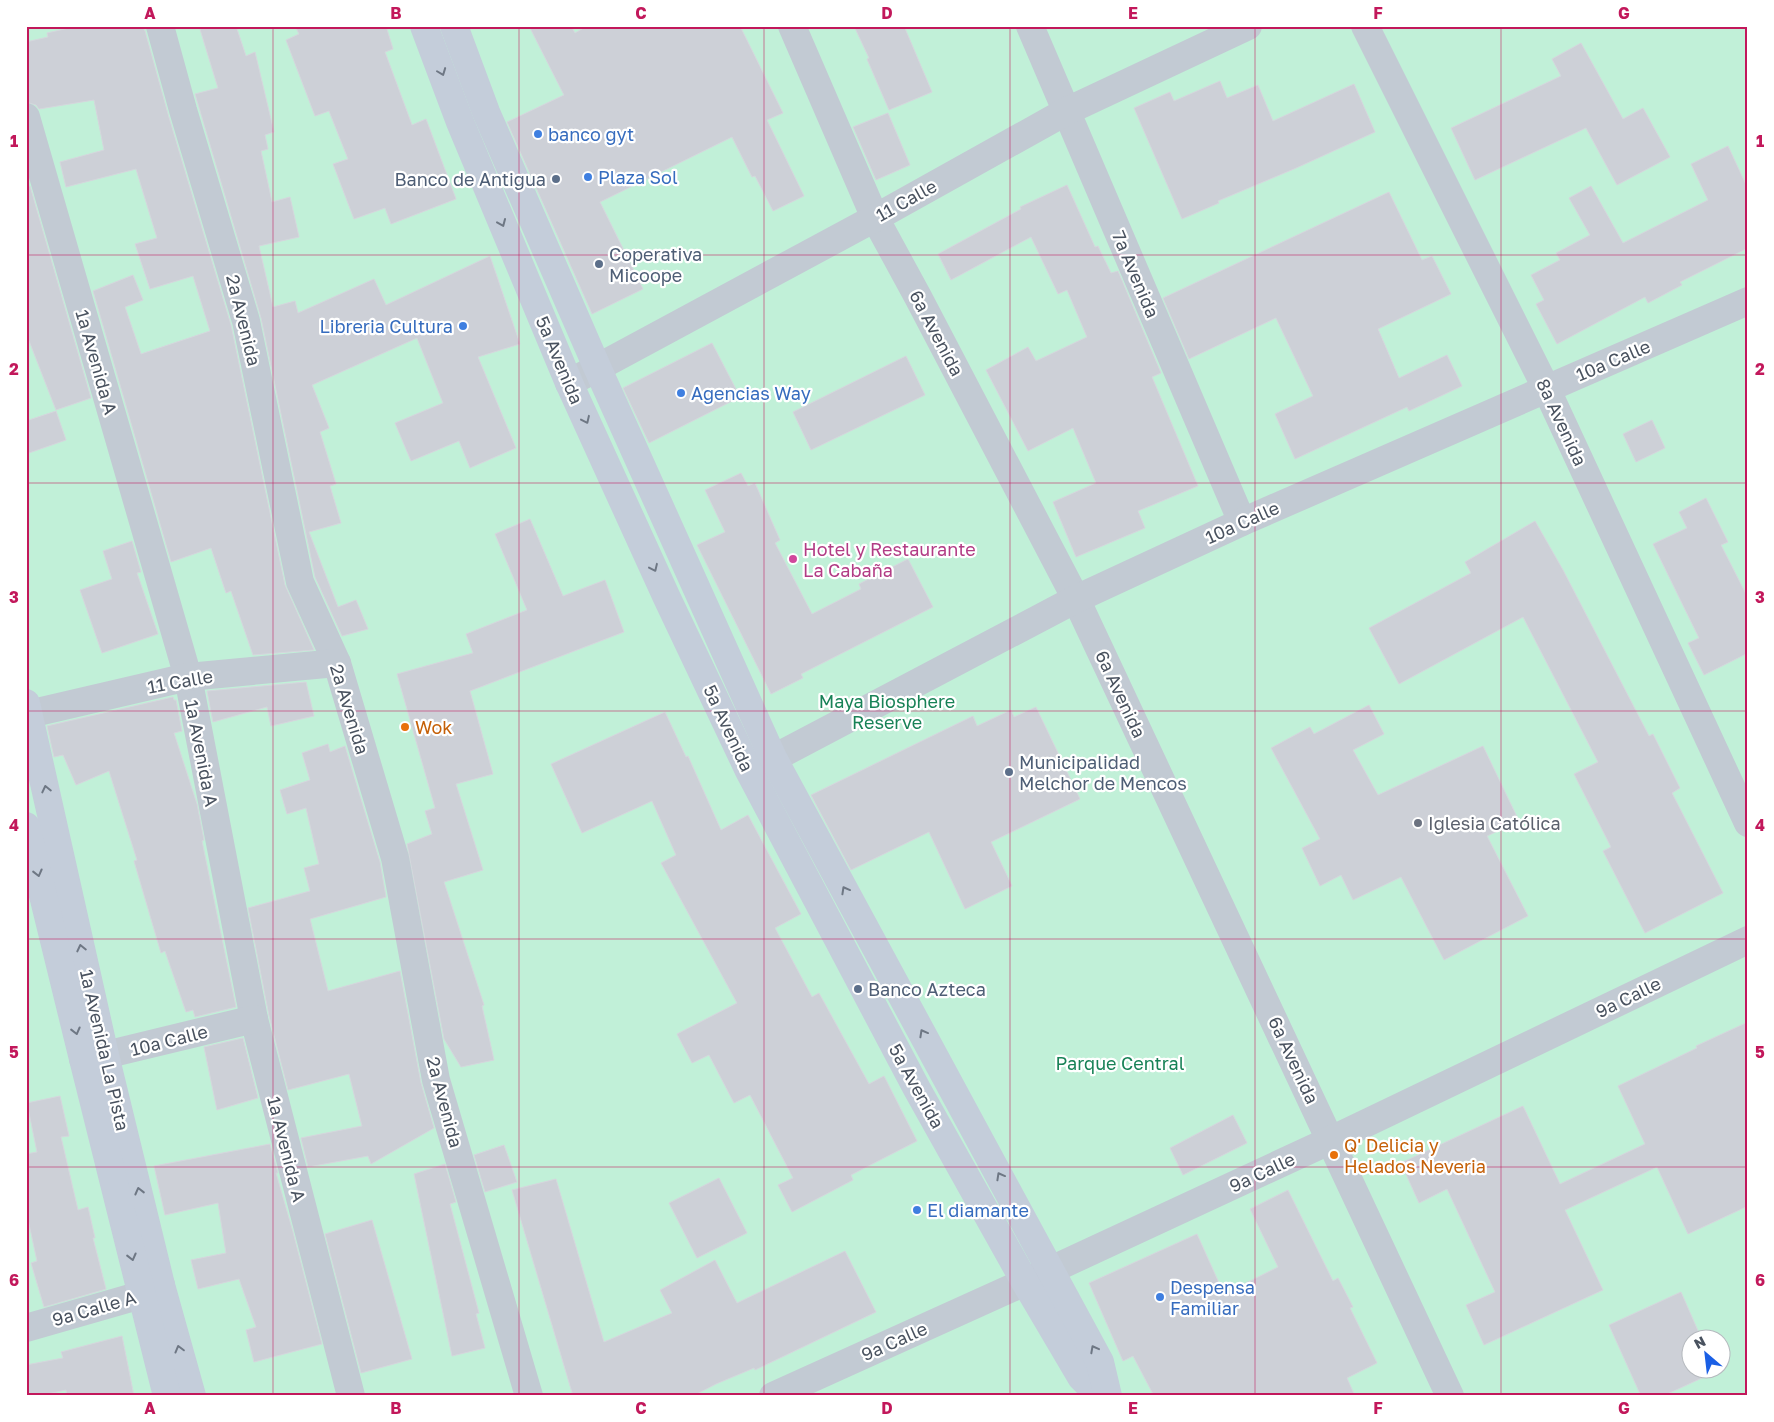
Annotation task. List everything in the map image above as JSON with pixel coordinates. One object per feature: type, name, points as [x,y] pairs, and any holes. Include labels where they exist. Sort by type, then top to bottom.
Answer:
[{"type":"street","name":"2a Avenida","points":[[160,26],[246,321],[300,582],[337,664],[395,858],[436,1080],[530,1396]]},
{"type":"street","name":"5a Avenida","points":[[424,26],[460,122],[569,382],[667,598],[749,771],[918,1089],[1025,1282],[1081,1377],[1100,1396]]},
{"type":"street","name":"5a Avenida","points":[[454,26],[486,112],[597,367],[773,758],[1052,1270],[1100,1362],[1108,1396]]},
{"type":"street","name":"6a Avenida","points":[[792,26],[874,218],[918,297],[1076,599],[1450,1396]]},
{"type":"street","name":"7a Avenida","points":[[1030,26],[1242,522]]},
{"type":"street","name":"11 Calle","points":[[569,382],[874,218],[1067,111],[1248,26]]},
{"type":"street","name":"8a Avenida","points":[[1365,26],[1546,388],[1748,823]]},
{"type":"street","points":[[460,122],[486,112]]},
{"type":"street","name":"1a Avenida A","points":[[26,117],[188,677],[254,1019],[350,1396]]},
{"type":"street","name":"10a Calle","points":[[749,771],[1076,599],[1242,522],[1748,301]]},
{"type":"street","points":[[667,598],[696,585]]},
{"type":"street","name":"11 Calle","points":[[27,711],[188,677],[337,664]]},
{"type":"street","name":"1a Avenida La Pista","points":[[27,711],[94,1057]]},
{"type":"street","name":"1a Avenida La Pista","points":[[26,826],[94,1057],[152,1290],[168,1396]]},
{"type":"street","name":"9a Calle","points":[[773,1396],[1052,1270],[1331,1140],[1748,940]]},
{"type":"street","name":"10a Calle","points":[[94,1057],[254,1019]]},
{"type":"street","name":"1a Avenida La Pista","points":[[152,1290],[192,1396]]},
{"type":"street","name":"9a Calle A","points":[[26,1328],[152,1290]]},
{"type":"green space","name":"Maya Biosphere Reserve","points":[[26,26],[1748,26],[1748,1396],[26,1396]]},
{"type":"building","points":[[78,26],[142,26],[145,31],[231,325],[285,585],[314,650],[253,655],[231,591],[226,593],[211,548],[171,562],[93,291],[133,275],[143,300],[125,307],[141,354],[210,331],[193,276],[150,289],[135,244],[157,238],[136,169],[66,187],[60,162],[104,150],[94,100],[39,109],[36,105],[26,102],[26,42],[48,37],[47,33]]},
{"type":"building","points":[[199,26],[236,26],[246,56],[255,52],[274,132],[265,135],[268,149],[261,151],[272,202],[290,197],[299,237],[259,246],[273,307],[295,301],[298,313],[374,279],[386,305],[490,256],[520,344],[478,357],[516,448],[470,468],[459,441],[411,461],[395,423],[443,403],[417,338],[312,385],[329,428],[320,432],[336,484],[330,486],[341,523],[309,532],[338,607],[356,600],[368,629],[342,636],[315,577],[261,318],[195,94],[218,88]]},
{"type":"building","points":[[295,26],[386,26],[393,49],[385,52],[412,125],[426,119],[456,199],[391,224],[385,208],[354,219],[333,164],[348,159],[329,111],[315,116],[286,40],[299,34]]},
{"type":"building","name":"Plaza Sol","points":[[529,26],[571,26],[575,33],[587,26],[740,26],[783,113],[767,120],[804,196],[773,211],[755,176],[752,177],[732,137],[600,202],[643,289],[592,314],[507,122],[564,95]]},
{"type":"building","points":[[854,26],[904,26],[932,92],[889,110],[867,59],[869,58]]},
{"type":"building","points":[[1581,43],[1623,119],[1643,108],[1670,157],[1617,185],[1586,128],[1475,180],[1451,128],[1561,76],[1552,59]]},
{"type":"building","points":[[1220,81],[1227,98],[1258,85],[1273,121],[1354,84],[1375,132],[1218,201],[1219,203],[1182,219],[1134,108],[1170,92],[1174,101]]},
{"type":"building","points":[[888,113],[910,165],[876,180],[853,127]]},
{"type":"building","points":[[1728,146],[1748,189],[1748,248],[1680,282],[1682,285],[1648,303],[1645,297],[1557,344],[1536,304],[1544,300],[1531,275],[1560,260],[1556,253],[1590,235],[1569,198],[1591,186],[1623,243],[1708,200],[1691,164]]},
{"type":"building","points":[[1067,185],[1095,247],[1098,246],[1111,273],[1118,271],[1161,373],[1152,377],[1198,486],[1138,511],[1145,528],[1076,557],[1053,502],[1096,483],[1073,428],[1028,451],[986,370],[1028,347],[1036,361],[1087,337],[1067,290],[1058,294],[1031,237],[951,280],[938,254],[1021,209],[1020,207]]},
{"type":"building","points":[[30,186],[91,398],[56,410],[26,333],[26,187]]},
{"type":"building","points":[[1389,192],[1422,260],[1432,256],[1451,294],[1378,329],[1399,378],[1447,355],[1462,386],[1409,411],[1407,407],[1295,459],[1275,414],[1313,396],[1276,318],[1189,359],[1163,298]]},
{"type":"building","name":"Agencias Way","points":[[712,343],[740,397],[649,443],[623,388]]},
{"type":"building","points":[[906,356],[925,395],[811,450],[793,412]]},
{"type":"building","points":[[56,411],[66,440],[26,454],[26,421]]},
{"type":"building","points":[[1652,420],[1665,448],[1636,462],[1623,434]]},
{"type":"building","points":[[741,473],[748,486],[755,483],[780,540],[775,543],[812,614],[861,589],[859,584],[908,559],[933,607],[801,674],[803,678],[771,694],[697,545],[725,532],[705,490]]},
{"type":"building","points":[[1706,498],[1728,542],[1721,545],[1748,598],[1748,653],[1704,675],[1688,643],[1699,638],[1653,544],[1687,528],[1679,512]]},
{"type":"building","points":[[530,519],[563,596],[605,580],[624,632],[470,691],[493,774],[456,784],[483,870],[444,882],[484,1005],[482,1006],[494,1060],[461,1067],[444,1039],[407,844],[432,834],[425,811],[435,808],[397,674],[473,653],[466,634],[527,610],[495,534]]},
{"type":"building","points":[[1535,521],[1563,570],[1649,736],[1653,734],[1680,788],[1672,793],[1723,893],[1645,933],[1603,851],[1611,847],[1574,774],[1598,762],[1523,617],[1399,684],[1369,628],[1471,573],[1465,562]]},
{"type":"building","points":[[132,541],[141,572],[137,573],[158,634],[102,653],[80,590],[112,579],[103,551]]},
{"type":"building","points":[[306,682],[314,716],[271,726],[267,707],[213,722],[207,691]]},
{"type":"building","points":[[173,697],[176,700],[182,731],[174,733],[197,804],[204,840],[202,841],[236,1007],[195,1017],[193,1010],[186,1012],[165,951],[161,953],[134,861],[137,860],[109,771],[76,785],[63,755],[54,757],[47,726]]},
{"type":"building","points":[[1369,705],[1384,734],[1353,750],[1378,795],[1483,746],[1519,821],[1487,836],[1528,916],[1444,960],[1401,877],[1353,900],[1341,875],[1320,886],[1302,848],[1320,839],[1271,748],[1310,727],[1314,734]]},
{"type":"building","points":[[1036,707],[1080,799],[991,842],[1012,886],[965,909],[929,832],[851,870],[811,795],[973,716],[977,726],[1011,710],[1014,717]]},
{"type":"building","points":[[665,712],[686,757],[688,756],[721,830],[748,815],[801,914],[775,928],[812,997],[819,993],[869,1084],[884,1076],[917,1141],[851,1175],[853,1180],[792,1212],[778,1185],[793,1178],[750,1095],[734,1103],[709,1055],[692,1063],[677,1034],[737,1003],[661,863],[676,855],[652,801],[582,833],[551,764]]},
{"type":"building","points":[[328,744],[330,752],[345,746],[380,862],[386,897],[310,919],[328,991],[400,971],[421,1083],[434,1128],[371,1164],[368,1156],[308,1167],[301,1138],[362,1126],[349,1074],[288,1090],[269,1016],[248,908],[310,891],[304,868],[319,864],[306,808],[287,814],[280,790],[310,780],[302,753]]},
{"type":"building","points":[[1748,1022],[1748,1206],[1688,1234],[1657,1167],[1565,1210],[1603,1290],[1484,1345],[1466,1305],[1495,1292],[1447,1189],[1419,1203],[1401,1163],[1523,1106],[1560,1184],[1645,1144],[1618,1086]]},
{"type":"building","points":[[243,1038],[258,1098],[217,1110],[204,1047]]},
{"type":"building","points":[[60,1096],[69,1136],[61,1137],[78,1210],[88,1207],[95,1238],[93,1238],[106,1289],[44,1307],[31,1263],[37,1261],[26,1210],[26,1154],[37,1152],[27,1103]]},
{"type":"building","points":[[1233,1115],[1247,1143],[1183,1175],[1170,1148]]},
{"type":"building","points":[[270,1144],[322,1344],[254,1362],[246,1330],[256,1327],[239,1279],[198,1289],[191,1260],[226,1253],[218,1203],[165,1215],[154,1166]]},
{"type":"building","points":[[504,1145],[517,1182],[485,1192],[474,1155]]},
{"type":"building","points":[[445,1164],[456,1202],[450,1204],[479,1313],[476,1314],[485,1348],[452,1356],[414,1174]]},
{"type":"building","points":[[719,1178],[747,1233],[697,1258],[669,1203]]},
{"type":"building","points":[[556,1179],[604,1342],[672,1313],[660,1290],[715,1260],[737,1303],[845,1251],[876,1312],[755,1370],[754,1368],[693,1396],[573,1396],[512,1190]]},
{"type":"building","points":[[1288,1190],[1333,1281],[1338,1278],[1353,1307],[1350,1308],[1377,1363],[1347,1378],[1355,1396],[1154,1396],[1133,1356],[1123,1361],[1089,1283],[1197,1234],[1224,1294],[1278,1267],[1250,1209]]},
{"type":"building","points":[[372,1220],[412,1359],[361,1373],[325,1234]]},
{"type":"building","points":[[1681,1292],[1698,1330],[1682,1330],[1682,1380],[1698,1380],[1663,1396],[1641,1396],[1609,1325]]},
{"type":"building","points":[[122,1336],[134,1396],[67,1396],[66,1390],[30,1396],[26,1378],[26,1365],[63,1358],[61,1352]]},
{"type":"place","name":"banco gyt","points":[[538,134]]},
{"type":"place","name":"Plaza Sol","points":[[588,177]]},
{"type":"place","name":"Banco de Antigua","points":[[556,179]]},
{"type":"place","name":"Coperativa Micoope","points":[[599,264]]},
{"type":"place","name":"Libreria Cultura","points":[[463,326]]},
{"type":"place","name":"Agencias Way","points":[[681,393]]},
{"type":"place","name":"Hotel y Restaurante La Cabaña","points":[[793,559]]},
{"type":"place","name":"Wok","points":[[405,727]]},
{"type":"place","name":"Municipalidad Melchor de Mencos","points":[[1009,772]]},
{"type":"place","name":"Iglesia Católica","points":[[1418,823]]},
{"type":"place","name":"Banco Azteca","points":[[858,989]]},
{"type":"place","name":"Q' Delicia y Helados Neveria","points":[[1334,1155]]},
{"type":"place","name":"El diamante","points":[[917,1210]]},
{"type":"place","name":"Despensa Familiar","points":[[1160,1297]]},
{"type":"park label","name":"Parque Central","points":[[1120,1063]]}]
